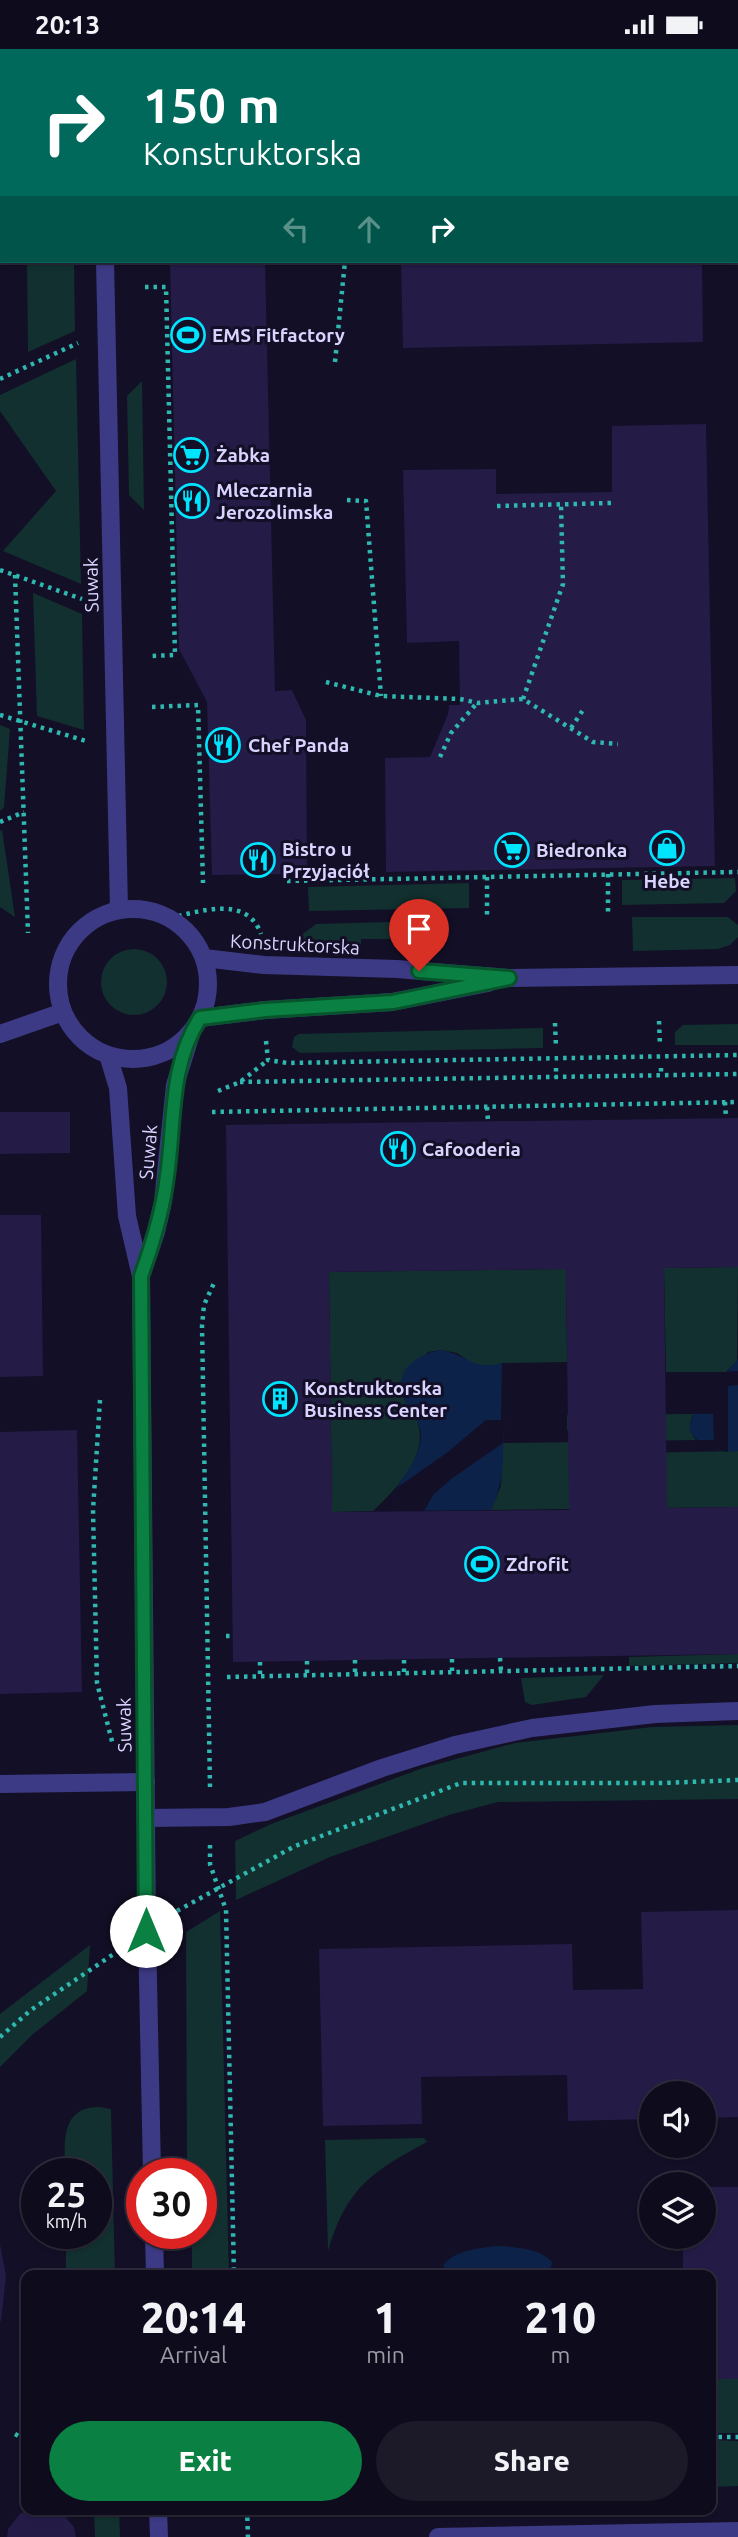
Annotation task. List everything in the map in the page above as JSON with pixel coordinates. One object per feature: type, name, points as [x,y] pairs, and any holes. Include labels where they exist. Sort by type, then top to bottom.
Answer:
[{"type":"street","name":"Suwak","points":[[104,263],[119,909]]},
{"type":"street","points":[[119,909],[148,910],[170,918],[191,935],[204,958],[208,978],[207,999],[196,1025],[178,1045],[153,1056],[126,1059],[94,1048],[81,1038],[63,1012],[58,989],[60,967],[68,945],[83,928],[102,915],[119,909]]},
{"type":"street","name":"Konstruktorska","points":[[204,958],[264,965],[397,969],[509,978],[738,975]]},
{"type":"street","name":"Konstruktorska","points":[[196,1025],[265,1010],[393,1002],[509,978]]},
{"type":"street","points":[[0,1034],[63,1012]]},
{"type":"street","name":"Suwak","points":[[141,1276],[163,1202],[175,1085],[196,1025]]},
{"type":"street","name":"Suwak","points":[[108,1055],[118,1088],[129,1231],[141,1276],[146,1931],[152,2158]]},
{"type":"street","points":[[146,1818],[229,1817],[265,1812],[394,1764],[455,1745],[532,1728],[655,1714],[738,1711]]},
{"type":"street","points":[[0,1784],[146,1782]]},
{"type":"street","points":[[154,2249],[155,2270]]},
{"type":"street","points":[[158,2515],[159,2537]]},
{"type":"street","points":[[438,2537],[738,2531]]},
{"type":"path","points":[[335,362],[345,263]]},
{"type":"path","points":[[145,287],[166,287],[175,655],[152,656]]},
{"type":"path","points":[[0,379],[82,342]]},
{"type":"path","points":[[348,500],[366,501],[381,696]]},
{"type":"path","points":[[497,506],[612,503]]},
{"type":"path","points":[[523,699],[563,584],[561,505]]},
{"type":"path","points":[[0,570],[87,601]]},
{"type":"path","points":[[15,575],[28,933]]},
{"type":"path","points":[[326,682],[381,696],[460,699],[478,703],[523,699],[593,742],[618,744]]},
{"type":"path","points":[[440,757],[451,733],[478,703]]},
{"type":"path","points":[[152,707],[198,705],[203,883]]},
{"type":"path","points":[[571,728],[583,710]]},
{"type":"path","points":[[0,715],[86,741]]},
{"type":"path","points":[[0,823],[24,812]]},
{"type":"path","points":[[286,881],[738,872]]},
{"type":"path","points":[[608,874],[608,912]]},
{"type":"path","points":[[487,877],[488,915]]},
{"type":"path","points":[[170,918],[210,910],[232,909],[244,912],[258,925],[262,937]]},
{"type":"path","points":[[659,1021],[660,1046]]},
{"type":"path","points":[[555,1023],[556,1048]]},
{"type":"path","points":[[266,1032],[268,1061]]},
{"type":"path","points":[[218,1090],[240,1082],[268,1061],[287,1063],[738,1055]]},
{"type":"path","points":[[556,1068],[556,1077]]},
{"type":"path","points":[[661,1068],[661,1076]]},
{"type":"path","points":[[287,1073],[287,1082]]},
{"type":"path","points":[[240,1082],[738,1074]]},
{"type":"path","points":[[725,1102],[726,1118]]},
{"type":"path","points":[[212,1112],[738,1102]]},
{"type":"path","points":[[488,1107],[488,1121]]},
{"type":"path","points":[[210,1796],[202,1326],[204,1305],[214,1283]]},
{"type":"path","points":[[100,1400],[93,1510],[97,1683],[115,1751],[110,1783]]},
{"type":"path","points":[[500,1658],[500,1671]]},
{"type":"path","points":[[452,1659],[452,1672]]},
{"type":"path","points":[[355,1660],[355,1675]]},
{"type":"path","points":[[404,1660],[404,1674]]},
{"type":"path","points":[[307,1661],[307,1676]]},
{"type":"path","points":[[260,1662],[260,1677]]},
{"type":"path","points":[[227,1677],[738,1666]]},
{"type":"path","points":[[176,1912],[295,1846],[461,1783],[663,1783],[738,1780]]},
{"type":"path","points":[[210,1838],[211,1864],[226,1910],[234,2270]]},
{"type":"path","points":[[0,2037],[31,2010],[119,1950],[119,1938]]},
{"type":"path","points":[[15,2434],[21,2437]]},
{"type":"path","points":[[716,2437],[738,2437]]},
{"type":"path","points":[[247,2515],[248,2537]]},
{"type":"green space","points":[[27,263],[74,263],[75,331],[28,352]]},
{"type":"green space","points":[[76,359],[81,584],[3,551],[56,491],[0,411],[0,395]]},
{"type":"green space","points":[[142,381],[144,510],[129,495],[127,396]]},
{"type":"green space","points":[[33,593],[82,614],[84,730],[37,716]]},
{"type":"green space","points":[[0,725],[10,729],[4,808],[0,811]]},
{"type":"green space","points":[[2,830],[15,917],[0,907]]},
{"type":"green space","points":[[735,878],[736,891],[724,903],[622,905],[622,880]]},
{"type":"green space","points":[[469,883],[469,908],[309,911],[308,887]]},
{"type":"green space","points":[[632,917],[728,917],[738,925],[738,937],[730,945],[718,949],[633,951]]},
{"type":"green space","points":[[390,922],[390,939],[361,939],[361,954],[300,952],[300,936],[316,924]]},
{"type":"green space","points":[[134,949],[157,959],[167,982],[157,1005],[134,1015],[111,1005],[101,982],[111,959]]},
{"type":"green space","points":[[738,1024],[738,1045],[675,1045],[675,1032],[683,1025]]},
{"type":"green space","points":[[543,1028],[543,1048],[300,1053],[292,1047],[294,1037],[299,1034]]},
{"type":"green space","points":[[738,1267],[737,1361],[726,1372],[666,1372],[664,1268]]},
{"type":"green space","points":[[566,1269],[567,1362],[502,1363],[487,1368],[475,1365],[457,1353],[441,1350],[428,1352],[401,1386],[402,1396],[418,1424],[420,1439],[412,1465],[394,1490],[373,1511],[332,1512],[329,1272]]},
{"type":"green space","points":[[693,1414],[690,1428],[696,1440],[593,1442],[593,1430],[567,1430],[567,1415]]},
{"type":"green space","points":[[582,1442],[582,1454],[738,1451],[738,1507],[491,1510],[501,1486],[503,1443]]},
{"type":"green space","points":[[738,1654],[738,1663],[629,1666],[629,1657]]},
{"type":"green space","points":[[604,1675],[586,1697],[532,1705],[525,1702],[521,1678]]},
{"type":"green space","points":[[738,1725],[738,1799],[498,1802],[449,1815],[330,1857],[236,1900],[235,1841],[271,1824],[423,1768],[515,1743],[652,1727]]},
{"type":"green space","points":[[220,1911],[229,2270],[192,2270],[192,2249],[217,2249],[217,2158],[187,2158],[186,1932]]},
{"type":"green space","points":[[90,1945],[87,1991],[32,2035],[0,2067],[0,2014]]},
{"type":"green space","points":[[99,2107],[111,2109],[115,2270],[66,2270],[66,2249],[112,2249],[112,2158],[65,2158],[67,2129],[77,2113]]},
{"type":"green space","points":[[424,2138],[427,2142],[376,2173],[364,2184],[344,2212],[328,2251],[325,2140]]},
{"type":"green space","points":[[716,2379],[738,2379],[738,2433],[716,2433]]},
{"type":"green space","points":[[716,2440],[738,2441],[738,2486],[716,2487]]},
{"type":"green space","points":[[94,2515],[119,2515],[120,2537],[95,2537]]},
{"type":"water","points":[[441,1350],[477,1364],[502,1363],[507,1369],[502,1475],[496,1499],[491,1510],[387,1511],[416,1456],[421,1437],[402,1392],[403,1376],[411,1363],[418,1358]]},
{"type":"water","points":[[738,1359],[738,1451],[717,1450],[703,1444],[689,1429],[693,1414]]},
{"type":"water","points":[[497,2246],[534,2251],[547,2257],[552,2262],[551,2267],[545,2270],[448,2270],[443,2266],[453,2256]]},
{"type":"pier","points":[[502,1363],[508,1376],[503,1443],[451,1479],[433,1495],[424,1511],[387,1511],[398,1487],[448,1452],[486,1420],[501,1420]]},
{"type":"pier","points":[[738,1371],[738,1385],[728,1386],[728,1452],[710,1448],[696,1440],[714,1440],[713,1414],[693,1414],[726,1372]]},
{"type":"building","points":[[170,263],[265,263],[275,691],[292,690],[306,720],[307,874],[212,875],[207,702],[179,649]]},
{"type":"building","points":[[401,263],[702,263],[703,342],[403,348]]},
{"type":"building","points":[[706,424],[715,866],[386,872],[385,758],[430,757],[448,714],[449,705],[460,705],[459,641],[407,643],[403,470],[496,469],[496,494],[612,492],[612,426]]},
{"type":"building","points":[[0,1112],[70,1112],[70,1153],[0,1154]]},
{"type":"building","name":"Konstruktorska Business Center","points":[[738,1118],[738,1267],[664,1268],[667,1508],[738,1507],[738,1654],[233,1662],[226,1125]],"holes":[[[566,1269],[569,1510],[332,1512],[329,1272]]]},
{"type":"building","points":[[0,1215],[41,1215],[43,1376],[0,1377]]},
{"type":"building","points":[[77,1430],[82,1692],[0,1694],[0,1432]]},
{"type":"building","points":[[738,1910],[738,2117],[716,2118],[716,2081],[639,2081],[639,2119],[568,2121],[567,2075],[421,2077],[422,2124],[323,2126],[319,1949],[572,1944],[573,1990],[643,1989],[641,1912]]},
{"type":"building","points":[[716,2187],[738,2187],[738,2379],[716,2379],[716,2270],[683,2270],[683,2249],[716,2249]]},
{"type":"building","points":[[0,2244],[6,2276],[1,2321],[0,2321]]},
{"type":"building","points":[[20,2514],[64,2515],[74,2527],[76,2537],[7,2537],[8,2529]]},
{"type":"place","name":"EMS Fitfactory","points":[[188,335]]},
{"type":"place","name":"Żabka","points":[[191,455]]},
{"type":"place","name":"Mleczarnia Jerozolimska","points":[[192,501]]},
{"type":"place","name":"Chef Panda","points":[[223,745]]},
{"type":"place","name":"Hebe","points":[[667,848]]},
{"type":"place","name":"Biedronka","points":[[512,850]]},
{"type":"place","name":"Bistro u Przyjaciół","points":[[258,860]]},
{"type":"place","name":"Cafooderia","points":[[398,1149]]},
{"type":"place","name":"Konstruktorska Business Center","points":[[280,1399]]},
{"type":"place","name":"Zdrofit","points":[[482,1564]]},
{"type":"route","points":[[146,1931],[141,1276],[152,1247],[163,1202],[175,1085],[191,1032],[200,1018],[265,1010],[393,1002],[509,978],[419,971]]}]
